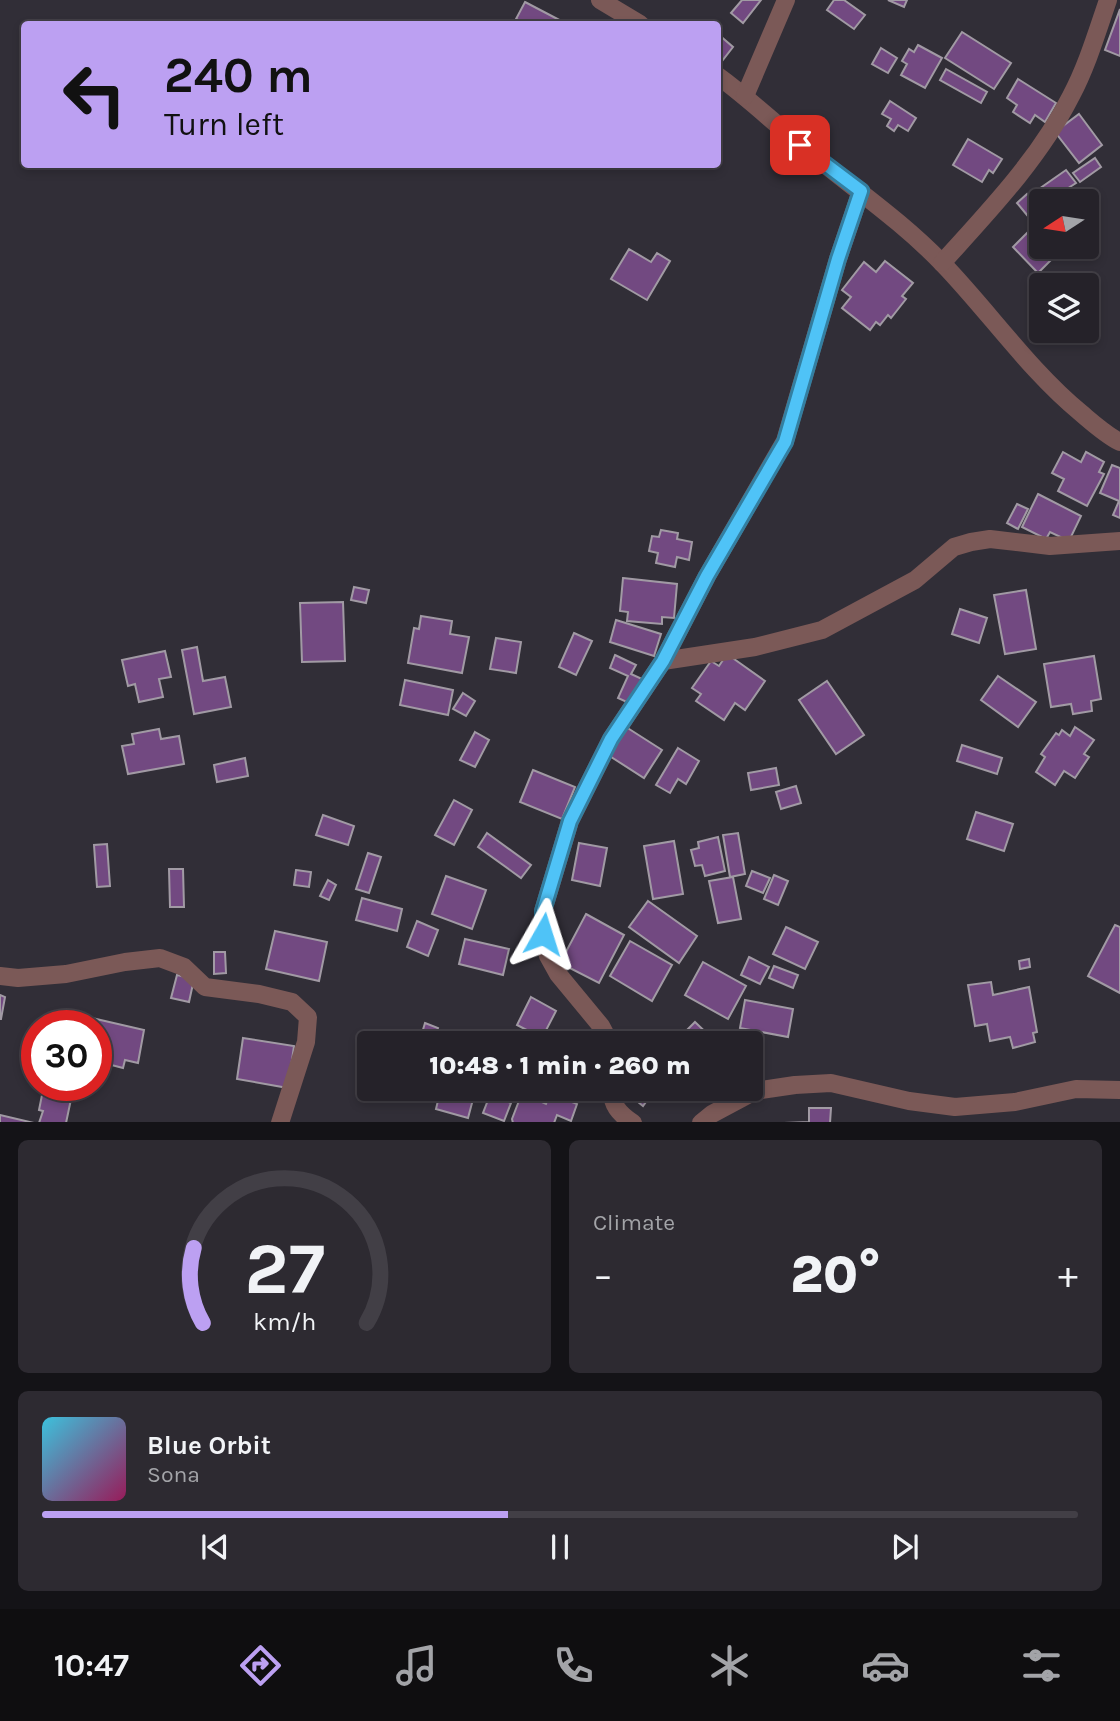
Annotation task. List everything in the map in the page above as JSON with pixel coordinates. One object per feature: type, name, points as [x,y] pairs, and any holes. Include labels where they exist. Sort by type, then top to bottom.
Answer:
[{"type":"street","points":[[600,0],[635,21]]},
{"type":"street","points":[[745,96],[786,0]]},
{"type":"street","points":[[942,263],[1007,190],[1047,138],[1072,95],[1108,0]]},
{"type":"street","points":[[721,78],[800,145],[861,191],[942,263],[1018,351],[1068,402],[1120,442]]},
{"type":"street","points":[[604,1031],[558,974],[548,956],[543,934],[543,911],[570,821],[611,739],[663,661],[707,576],[785,442],[838,259],[861,191]]},
{"type":"street","points":[[663,661],[755,647],[822,630],[915,580],[954,547],[971,542],[990,539],[1050,546],[1120,541]]},
{"type":"street","points":[[0,976],[18,978],[66,974],[160,958],[184,968],[205,987],[259,994],[292,1003],[307,1017],[306,1042],[280,1122]]},
{"type":"street","points":[[701,1122],[755,1090],[795,1085],[831,1083],[909,1101],[955,1107],[1015,1102],[1076,1089],[1120,1090]]},
{"type":"street","points":[[611,1101],[618,1111],[632,1122]]},
{"type":"building","points":[[742,0],[761,0],[743,23],[731,13]]},
{"type":"building","points":[[834,0],[844,0],[865,15],[854,29],[827,10]]},
{"type":"building","points":[[888,0],[907,0],[904,7]]},
{"type":"building","points":[[525,2],[561,21],[520,21],[516,19]]},
{"type":"building","points":[[1120,9],[1120,56],[1105,50]]},
{"type":"building","points":[[962,32],[1011,63],[994,89],[945,58]]},
{"type":"building","points":[[721,37],[733,47],[721,60]]},
{"type":"building","points":[[918,45],[942,58],[925,88],[901,75],[907,64],[902,61],[909,49],[914,52]]},
{"type":"building","points":[[881,48],[897,58],[888,73],[872,64]]},
{"type":"building","points":[[946,69],[987,92],[981,103],[940,80]]},
{"type":"building","points":[[1018,79],[1056,103],[1045,122],[1035,115],[1030,123],[1013,112],[1017,105],[1007,98]]},
{"type":"building","points":[[890,101],[916,118],[908,131],[898,125],[894,131],[887,126],[891,119],[882,114]]},
{"type":"building","points":[[1079,114],[1102,145],[1079,163],[1055,132]]},
{"type":"building","points":[[968,139],[1002,159],[993,173],[989,170],[982,182],[953,165]]},
{"type":"building","points":[[1095,158],[1101,167],[1080,182],[1073,173]]},
{"type":"building","points":[[1066,170],[1076,183],[1067,189],[1039,189]]},
{"type":"building","points":[[1027,194],[1029,213],[1027,215],[1017,203]]},
{"type":"building","points":[[1028,232],[1029,259],[1052,259],[1038,273],[1013,247]]},
{"type":"building","points":[[629,249],[651,262],[657,253],[670,261],[647,300],[611,279]]},
{"type":"building","points":[[885,261],[913,283],[902,296],[906,299],[891,318],[888,315],[880,325],[876,322],[870,330],[842,308],[851,297],[842,290],[864,262],[876,272]]},
{"type":"building","points":[[1063,452],[1081,462],[1086,452],[1104,462],[1099,472],[1104,474],[1087,506],[1058,491],[1064,479],[1052,473]]},
{"type":"building","points":[[1112,465],[1120,468],[1120,518],[1113,515],[1119,501],[1100,493]]},
{"type":"building","points":[[1038,494],[1081,516],[1069,541],[1050,532],[1046,539],[1022,527]]},
{"type":"building","points":[[1017,504],[1028,509],[1018,529],[1007,523]]},
{"type":"building","points":[[661,530],[678,533],[677,539],[692,542],[689,560],[677,557],[675,567],[656,563],[658,553],[649,551],[652,536],[659,537]]},
{"type":"building","points":[[623,578],[677,584],[674,618],[662,617],[662,624],[627,621],[628,612],[620,611]]},
{"type":"building","points":[[354,587],[369,590],[366,603],[351,600]]},
{"type":"building","points":[[1026,590],[1036,649],[1005,654],[994,595]]},
{"type":"building","points":[[343,602],[345,661],[302,662],[300,603]]},
{"type":"building","points":[[960,609],[987,618],[979,643],[952,634]]},
{"type":"building","points":[[421,616],[452,621],[450,634],[469,637],[462,673],[408,663],[414,628],[419,629]]},
{"type":"building","points":[[616,620],[661,634],[654,656],[610,642]]},
{"type":"building","points":[[574,633],[592,641],[576,675],[559,667]]},
{"type":"building","points":[[496,638],[521,642],[516,673],[490,669]]},
{"type":"building","points":[[197,647],[203,681],[225,677],[231,707],[194,714],[182,650]]},
{"type":"building","points":[[165,651],[171,677],[159,679],[163,697],[139,702],[135,684],[128,686],[122,660]]},
{"type":"building","points":[[727,654],[765,681],[745,710],[735,703],[724,720],[696,701],[701,694],[692,688],[711,661],[719,666]]},
{"type":"building","points":[[615,655],[636,665],[631,674],[642,679],[631,704],[618,698],[628,676],[610,668]]},
{"type":"building","points":[[1094,656],[1101,699],[1091,701],[1092,711],[1073,714],[1071,704],[1051,707],[1044,664]]},
{"type":"building","points":[[998,676],[1036,702],[1018,727],[981,700]]},
{"type":"building","points":[[405,680],[453,690],[448,715],[400,705]]},
{"type":"building","points":[[827,681],[864,735],[836,754],[799,700]]},
{"type":"building","points":[[463,693],[475,701],[466,716],[453,709]]},
{"type":"building","points":[[626,727],[662,750],[644,778],[608,755]]},
{"type":"building","points":[[1075,727],[1094,740],[1084,754],[1089,757],[1075,778],[1064,771],[1055,785],[1036,772],[1045,757],[1041,754],[1056,733],[1059,735],[1062,730],[1070,736]]},
{"type":"building","points":[[159,729],[161,739],[179,736],[184,764],[128,774],[122,746],[134,744],[132,734]]},
{"type":"building","points":[[475,732],[489,740],[475,767],[460,760]]},
{"type":"building","points":[[962,745],[1002,758],[997,774],[957,761]]},
{"type":"building","points":[[678,748],[699,761],[686,784],[678,779],[670,793],[656,785]]},
{"type":"building","points":[[245,758],[248,776],[217,782],[214,765]]},
{"type":"building","points":[[776,768],[779,785],[751,790],[748,773]]},
{"type":"building","points":[[533,770],[575,787],[562,819],[520,802]]},
{"type":"building","points":[[796,786],[801,803],[781,809],[776,792]]},
{"type":"building","points":[[454,800],[472,810],[454,845],[435,835]]},
{"type":"building","points":[[976,812],[1013,824],[1004,851],[967,839]]},
{"type":"building","points":[[323,815],[354,826],[348,845],[316,835]]},
{"type":"building","points":[[487,833],[531,865],[521,878],[478,847]]},
{"type":"building","points":[[738,833],[745,874],[730,877],[723,835]]},
{"type":"building","points":[[718,837],[725,871],[705,876],[702,865],[695,866],[691,850],[699,848],[698,842]]},
{"type":"building","points":[[674,841],[683,894],[653,899],[644,846]]},
{"type":"building","points":[[579,843],[607,848],[600,886],[572,880]]},
{"type":"building","points":[[107,844],[110,886],[97,887],[94,845]]},
{"type":"building","points":[[368,853],[381,857],[369,893],[356,889]]},
{"type":"building","points":[[169,869],[183,869],[184,907],[170,907]]},
{"type":"building","points":[[296,870],[311,872],[309,887],[294,885]]},
{"type":"building","points":[[752,871],[770,878],[763,893],[746,886]]},
{"type":"building","points":[[774,875],[788,881],[778,905],[764,899]]},
{"type":"building","points":[[446,876],[486,890],[472,929],[432,914]]},
{"type":"building","points":[[733,877],[741,919],[718,923],[709,881]]},
{"type":"building","points":[[328,880],[336,885],[329,900],[320,896]]},
{"type":"building","points":[[362,898],[402,909],[397,931],[356,920]]},
{"type":"building","points":[[648,901],[697,936],[679,963],[629,927]]},
{"type":"building","points":[[586,914],[624,935],[599,983],[560,963]]},
{"type":"building","points":[[417,921],[438,930],[428,956],[407,947]]},
{"type":"building","points":[[1115,925],[1120,927],[1120,993],[1088,976]]},
{"type":"building","points":[[786,927],[818,942],[805,969],[773,954]]},
{"type":"building","points":[[275,931],[327,942],[319,981],[266,969]]},
{"type":"building","points":[[465,939],[509,949],[503,975],[459,964]]},
{"type":"building","points":[[630,941],[672,965],[652,1001],[610,976]]},
{"type":"building","points":[[214,952],[225,952],[226,973],[214,974]]},
{"type":"building","points":[[749,957],[769,967],[760,984],[741,975]]},
{"type":"building","points":[[1029,959],[1030,967],[1020,969],[1019,961]]},
{"type":"building","points":[[703,962],[746,986],[728,1019],[685,995]]},
{"type":"building","points":[[774,966],[798,975],[793,988],[769,978]]},
{"type":"building","points":[[177,975],[194,979],[189,1002],[171,998]]},
{"type":"building","points":[[991,982],[993,995],[1029,987],[1037,1032],[1033,1033],[1035,1042],[1013,1048],[1010,1037],[990,1041],[987,1024],[975,1026],[968,985]]},
{"type":"building","points":[[0,995],[5,997],[1,1019],[0,1019]]},
{"type":"building","points":[[531,997],[556,1011],[546,1031],[529,1031],[517,1025]]},
{"type":"building","points":[[745,1000],[793,1009],[788,1037],[740,1028]]},
{"type":"building","points":[[695,1022],[704,1031],[686,1031]]},
{"type":"building","points":[[112,1023],[144,1030],[138,1063],[125,1060],[123,1068],[112,1065]]},
{"type":"building","points":[[425,1023],[438,1028],[437,1031],[423,1031]]},
{"type":"building","points":[[243,1038],[294,1046],[288,1088],[237,1079]]},
{"type":"building","points":[[41,1101],[71,1101],[66,1122],[39,1122],[43,1111],[39,1110]]},
{"type":"building","points":[[438,1101],[473,1101],[468,1118],[436,1109]]},
{"type":"building","points":[[488,1101],[511,1103],[504,1121],[483,1113]]},
{"type":"building","points":[[519,1101],[539,1101],[546,1104],[547,1101],[570,1101],[577,1104],[571,1121],[557,1115],[554,1122],[513,1122]]},
{"type":"building","points":[[809,1108],[831,1108],[830,1122],[809,1122]]},
{"type":"building","points":[[0,1115],[30,1122],[0,1122]]},
{"type":"route","points":[[543,934],[543,911],[570,821],[611,739],[663,661],[707,576],[785,442],[838,259],[861,191],[800,145]]}]
